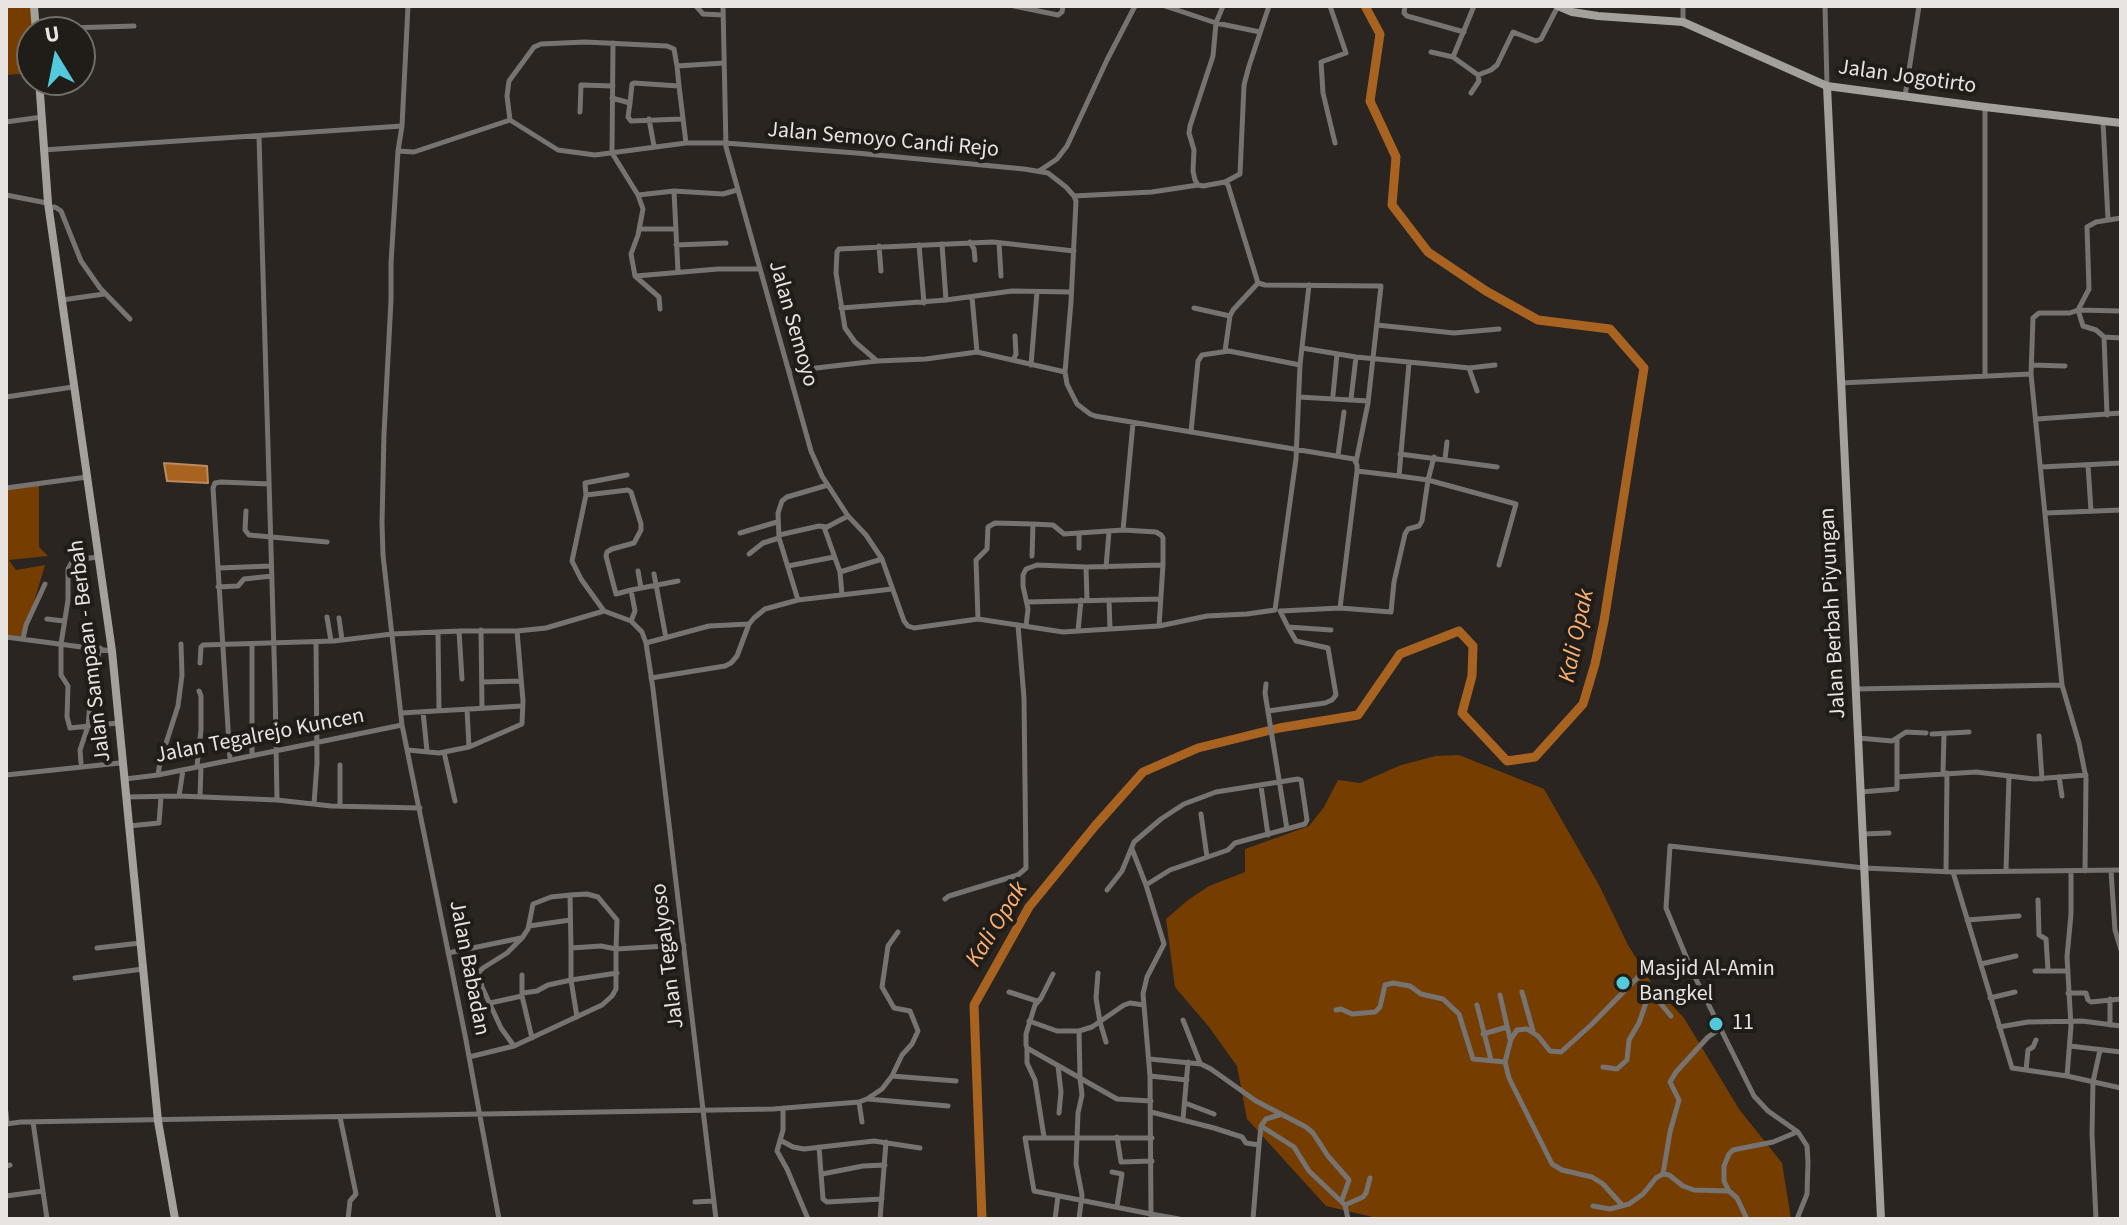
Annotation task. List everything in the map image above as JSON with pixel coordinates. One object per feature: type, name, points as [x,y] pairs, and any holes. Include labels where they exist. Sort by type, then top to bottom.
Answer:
[{"type":"street","name":"Jalan Babadan","points":[[408,6],[391,263],[382,523],[402,725],[499,1219]]},
{"type":"street","points":[[696,6],[703,14],[723,15]]},
{"type":"street","name":"Jalan Semoyo","points":[[723,6],[725,143],[811,451],[848,516],[882,559],[908,626],[914,628],[978,619]]},
{"type":"street","points":[[1014,6],[1058,15],[1063,6]]},
{"type":"street","points":[[1038,172],[1057,159],[1067,146],[1135,6]]},
{"type":"street","points":[[1165,6],[1216,23],[1260,32]]},
{"type":"street","points":[[1198,185],[1193,171],[1194,150],[1189,133],[1213,56],[1216,23],[1223,6]]},
{"type":"street","points":[[1074,196],[1203,186],[1225,182],[1240,174],[1244,85],[1269,6]]},
{"type":"street","points":[[1330,6],[1346,53],[1321,62],[1323,93],[1335,143]]},
{"type":"street","points":[[1405,6],[1407,16],[1464,32]]},
{"type":"street","points":[[1453,57],[1474,6]]},
{"type":"street","points":[[1478,75],[1497,65],[1513,32],[1536,41],[1541,39],[1558,6]]},
{"type":"street","name":"Jalan Jogotirto","points":[[1558,6],[1572,12],[1598,16],[1683,22],[1827,86],[2121,123]]},
{"type":"street","points":[[1683,6],[1683,22]]},
{"type":"street","name":"Jalan Berbah Piyungan","points":[[1825,6],[1840,383],[1881,1219]]},
{"type":"street","points":[[1905,97],[1919,6]]},
{"type":"street","points":[[96,28],[134,26]]},
{"type":"street","points":[[398,151],[409,152],[436,145],[510,120],[509,81],[534,47],[585,42],[672,47],[686,143]]},
{"type":"street","points":[[613,43],[612,153],[638,195],[643,209],[631,254],[635,276],[659,297],[660,309]]},
{"type":"street","points":[[1431,52],[1453,57],[1478,75],[1479,81],[1471,93]]},
{"type":"street","points":[[677,66],[724,63]]},
{"type":"street","points":[[679,86],[632,84],[628,120],[682,119]]},
{"type":"street","points":[[580,112],[581,85],[613,86]]},
{"type":"street","name":"Jalan Sampaan - Berbah","points":[[40,96],[49,205],[112,651],[158,1121],[175,1219]]},
{"type":"street","points":[[612,98],[630,103]]},
{"type":"street","points":[[1985,107],[1985,376]]},
{"type":"street","points":[[6,122],[42,117]]},
{"type":"street","points":[[649,119],[654,146]]},
{"type":"street","name":"Jalan Semoyo Candi Rejo","points":[[510,120],[558,150],[595,155],[686,143],[725,143],[865,153],[1038,172]]},
{"type":"street","points":[[2103,122],[2108,219]]},
{"type":"street","points":[[43,150],[402,126]]},
{"type":"street","points":[[259,136],[277,800]]},
{"type":"street","points":[[1038,172],[1048,173],[1076,201],[1065,372],[1069,390],[1082,409],[1095,416],[1338,455],[1356,462]]},
{"type":"street","points":[[1225,182],[1231,192],[1258,283]]},
{"type":"street","points":[[638,195],[674,191],[723,194],[737,190]]},
{"type":"street","points":[[674,191],[678,272]]},
{"type":"street","points":[[6,195],[49,205],[61,211],[79,257],[105,294],[130,319]]},
{"type":"street","points":[[2121,218],[2092,223],[2087,227],[2089,289],[2078,310],[2083,326],[2096,330],[2104,337],[2121,338]]},
{"type":"street","points":[[640,229],[675,229]]},
{"type":"street","points":[[877,361],[848,335],[836,273],[839,249],[970,242],[1074,251]]},
{"type":"street","points":[[970,242],[975,260]]},
{"type":"street","points":[[676,245],[726,243]]},
{"type":"street","points":[[999,243],[1001,276]]},
{"type":"street","points":[[942,244],[946,300]]},
{"type":"street","points":[[919,245],[924,303]]},
{"type":"street","points":[[879,246],[881,271]]},
{"type":"street","points":[[635,276],[759,269]]},
{"type":"street","points":[[1258,283],[1390,286]]},
{"type":"street","points":[[1225,351],[1230,316],[1258,283]]},
{"type":"street","points":[[1268,711],[1325,703],[1336,695],[1328,648],[1296,641],[1278,611],[1297,449],[1300,365],[1309,285]]},
{"type":"street","points":[[1340,608],[1356,462],[1368,401],[1381,286]]},
{"type":"street","points":[[841,308],[924,303],[1003,292],[1071,292]]},
{"type":"street","points":[[1031,365],[1037,292]]},
{"type":"street","points":[[62,300],[105,294]]},
{"type":"street","points":[[972,297],[977,352]]},
{"type":"street","points":[[1194,308],[1230,316]]},
{"type":"street","points":[[2085,871],[2086,775],[2062,685],[2031,374],[2033,318],[2035,315],[2078,310],[2121,311]]},
{"type":"street","points":[[1377,325],[1454,333],[1499,329]]},
{"type":"street","points":[[1013,360],[1016,354],[1015,336]]},
{"type":"street","points":[[2104,337],[2107,415]]},
{"type":"street","points":[[1302,348],[1409,363],[1469,368],[1495,365]]},
{"type":"street","points":[[1191,432],[1198,357],[1225,351],[1300,365]]},
{"type":"street","points":[[790,371],[977,352],[1065,372]]},
{"type":"street","points":[[1333,395],[1337,354]]},
{"type":"street","points":[[1351,400],[1356,357]]},
{"type":"street","points":[[1399,476],[1409,363]]},
{"type":"street","points":[[2032,365],[2065,366]]},
{"type":"street","points":[[1469,368],[1477,391]]},
{"type":"street","points":[[1840,383],[2031,374]]},
{"type":"street","points":[[6,397],[73,387]]},
{"type":"street","points":[[1299,397],[1368,401]]},
{"type":"street","points":[[1338,455],[1344,412]]},
{"type":"street","points":[[2037,419],[2121,413]]},
{"type":"street","points":[[1123,530],[1133,423]]},
{"type":"street","points":[[1445,459],[1447,442]]},
{"type":"street","points":[[1400,454],[1497,467]]},
{"type":"street","points":[[1159,626],[1163,538],[1155,532],[1123,530],[1064,534],[1053,525],[995,523],[988,527],[987,549],[976,560],[978,619],[1063,632],[1159,626],[1197,618],[1278,611],[1340,608],[1389,613],[1393,610],[1394,582],[1405,534],[1422,521],[1434,457]]},
{"type":"street","points":[[2041,467],[2121,463]]},
{"type":"street","points":[[2088,465],[2091,511]]},
{"type":"street","points":[[1357,471],[1428,480],[1516,504],[1499,565]]},
{"type":"street","points":[[627,475],[585,483],[586,495],[572,561],[604,611],[631,621],[642,632],[646,643],[709,626],[749,624]]},
{"type":"street","points":[[6,488],[88,476]]},
{"type":"street","points":[[230,760],[213,485],[221,482],[269,484]]},
{"type":"street","points":[[794,601],[779,536],[777,522],[780,506],[784,499],[793,494],[828,485]]},
{"type":"street","points":[[586,495],[628,490],[641,524],[634,543],[607,552],[616,594],[678,581]]},
{"type":"street","points":[[2046,513],[2121,510]]},
{"type":"street","points":[[246,511],[246,532],[249,535],[327,542]]},
{"type":"street","points":[[818,516],[840,572],[842,596]]},
{"type":"street","points":[[749,554],[779,536],[822,527],[848,516]]},
{"type":"street","points":[[740,533],[777,522]]},
{"type":"street","points":[[1032,556],[1033,524]]},
{"type":"street","points":[[1106,567],[1109,532]]},
{"type":"street","points":[[1079,533],[1079,548]]},
{"type":"street","points":[[99,557],[72,562],[68,569],[61,675],[68,686],[69,727],[119,723]]},
{"type":"street","points":[[788,566],[834,557]]},
{"type":"street","points":[[840,572],[882,559]]},
{"type":"street","points":[[1026,626],[1028,609],[1023,575],[1026,569],[1037,565],[1163,565]]},
{"type":"street","points":[[218,568],[271,566]]},
{"type":"street","points":[[1078,631],[1086,567]]},
{"type":"street","points":[[638,571],[641,588]]},
{"type":"street","points":[[654,574],[666,638]]},
{"type":"street","points":[[218,587],[237,586],[243,579],[272,576]]},
{"type":"street","points":[[23,639],[26,625],[45,584]]},
{"type":"street","points":[[651,678],[731,663],[737,656],[749,624],[765,609],[794,601],[892,589]]},
{"type":"street","points":[[631,590],[635,611],[631,621]]},
{"type":"street","points":[[1027,602],[1160,599]]},
{"type":"street","points":[[1109,600],[1110,629]]},
{"type":"street","points":[[85,607],[86,646]]},
{"type":"street","points":[[200,663],[203,645],[316,642],[392,634],[481,630],[517,631],[546,628],[604,611]]},
{"type":"street","points":[[327,617],[331,641]]},
{"type":"street","points":[[339,618],[342,640]]},
{"type":"street","points":[[47,619],[64,621]]},
{"type":"street","points":[[945,899],[1014,876],[1026,868],[1024,698],[1018,625]]},
{"type":"street","points":[[1288,627],[1331,630]]},
{"type":"street","points":[[481,630],[482,708]]},
{"type":"street","points":[[459,631],[462,679]]},
{"type":"street","points":[[408,750],[444,752],[469,747],[522,724],[517,631]]},
{"type":"street","points":[[438,632],[439,710]]},
{"type":"street","points":[[6,637],[112,651]]},
{"type":"street","points":[[314,804],[317,763],[316,642]]},
{"type":"street","name":"Jalan Tegalyoso","points":[[646,643],[716,1219]]},
{"type":"street","points":[[158,775],[178,706],[182,675],[181,644]]},
{"type":"street","points":[[252,644],[252,755]]},
{"type":"street","points":[[81,763],[81,743],[88,726],[92,682],[100,648]]},
{"type":"street","points":[[483,682],[521,681]]},
{"type":"street","points":[[1266,684],[1287,829]]},
{"type":"street","points":[[1856,689],[2062,685]]},
{"type":"street","points":[[199,691],[200,797]]},
{"type":"street","points":[[401,713],[522,706]]},
{"type":"street","points":[[467,709],[469,747]]},
{"type":"street","points":[[423,712],[427,751]]},
{"type":"street","name":"Jalan Tegalrejo Kuncen","points":[[124,779],[158,775],[402,725]]},
{"type":"street","points":[[1858,738],[1892,741],[1906,732],[1969,732]]},
{"type":"street","points":[[1944,734],[1950,871],[2012,1068],[2121,1088]]},
{"type":"street","points":[[2039,736],[2042,779]]},
{"type":"street","points":[[1861,792],[1897,789],[1897,739]]},
{"type":"street","points":[[444,752],[455,801]]},
{"type":"street","points":[[6,775],[120,763]]},
{"type":"street","points":[[340,765],[340,806]]},
{"type":"street","points":[[179,796],[183,770]]},
{"type":"street","points":[[1897,777],[1991,773],[2042,779],[2086,775]]},
{"type":"street","points":[[2006,870],[2009,777]]},
{"type":"street","points":[[2059,777],[2062,796]]},
{"type":"street","points":[[1107,890],[1122,871],[1134,842],[1184,804],[1216,792],[1301,780],[1305,824],[1235,843],[1228,850],[1170,870],[1146,885]]},
{"type":"street","points":[[1261,786],[1268,835]]},
{"type":"street","points":[[126,797],[179,796],[420,808]]},
{"type":"street","points":[[129,826],[159,823],[161,797]]},
{"type":"street","points":[[1201,814],[1207,857]]},
{"type":"street","points":[[1863,834],[1889,833]]},
{"type":"street","points":[[1797,1219],[1807,1194],[1807,1146],[1798,1132],[1768,1111],[1754,1096],[1692,971],[1666,908],[1670,846],[1864,868],[2121,870]]},
{"type":"street","points":[[1131,848],[1164,944],[1147,977],[1143,994],[1151,1101],[1151,1216]]},
{"type":"street","points":[[2067,1076],[2071,1022],[2068,971],[2071,871]]},
{"type":"street","points":[[2111,871],[2115,930],[2121,950]]},
{"type":"street","points":[[570,895],[571,980],[577,1017]]},
{"type":"street","points":[[469,1057],[514,1046],[607,1001],[616,989],[617,920],[598,897],[570,895],[541,899],[533,904],[529,926],[522,938],[507,953],[480,971],[482,987],[507,1039],[514,1046]]},
{"type":"street","points":[[2038,900],[2039,935],[2046,939],[2048,970]]},
{"type":"street","points":[[1967,920],[2019,916]]},
{"type":"street","points":[[529,926],[570,920]]},
{"type":"street","points":[[6,1112],[7,1124],[783,1108],[859,1102],[882,1089],[918,1031],[910,1011],[894,1008],[882,987],[889,942],[898,932]]},
{"type":"street","points":[[448,953],[522,938]]},
{"type":"street","points":[[97,948],[140,943]]},
{"type":"street","points":[[571,948],[684,945]]},
{"type":"street","points":[[1981,964],[2016,956]]},
{"type":"street","points":[[75,978],[143,969]]},
{"type":"street","points":[[1522,992],[1533,1032],[1550,1051],[1561,1052],[1641,974],[1692,971]]},
{"type":"street","points":[[2035,971],[2068,971]]},
{"type":"street","points":[[490,1003],[537,991],[548,985],[617,973]]},
{"type":"street","points":[[1098,973],[1095,993],[1106,1042]]},
{"type":"street","points":[[1044,1137],[1035,1080],[1027,1063],[1026,1034],[1038,1001],[1053,974]]},
{"type":"street","points":[[522,975],[522,994],[532,1038]]},
{"type":"street","points":[[1646,984],[1671,1016]]},
{"type":"street","points":[[1336,1010],[1352,1014],[1375,1012],[1380,1007],[1385,985],[1410,986],[1421,994],[1439,997],[1451,1005],[1461,1018],[1472,1057],[1505,1062]]},
{"type":"street","points":[[1603,1067],[1617,1069],[1627,1060],[1629,1040],[1639,1023],[1650,991]]},
{"type":"street","points":[[1009,992],[1038,1001]]},
{"type":"street","points":[[1990,998],[2015,992]]},
{"type":"street","points":[[2068,993],[2086,993],[2091,1002],[2121,999]]},
{"type":"street","points":[[1500,995],[1511,1039]]},
{"type":"street","points":[[2110,999],[2110,1025]]},
{"type":"street","points":[[1029,1021],[1057,1031],[1079,1031],[1092,1027],[1124,1005],[1144,1005]]},
{"type":"street","points":[[1477,1005],[1491,1060]]},
{"type":"street","points":[[1183,1020],[1201,1064]]},
{"type":"street","points":[[1999,1027],[2028,1022],[2121,1026]]},
{"type":"street","points":[[1483,1034],[1507,1027]]},
{"type":"street","points":[[1695,1046],[1719,1027]]},
{"type":"street","points":[[1663,1174],[1670,1132],[1679,1104],[1670,1082],[1719,1027]]},
{"type":"street","points":[[1533,1032],[1522,1029],[1511,1039],[1505,1062],[1514,1092],[1552,1164],[1562,1170],[1592,1177],[1622,1205]]},
{"type":"street","points":[[1079,1031],[1082,1095],[1078,1113],[1076,1164],[1082,1200],[1079,1219]]},
{"type":"street","points":[[2026,1070],[2028,1050],[2036,1040]]},
{"type":"street","points":[[2070,1046],[2121,1052]]},
{"type":"street","points":[[1027,1048],[1117,1099],[1151,1101]]},
{"type":"street","points":[[2096,1219],[2093,1082],[2100,1050]]},
{"type":"street","points":[[1149,1059],[1201,1064],[1280,1115],[1306,1127],[1349,1180],[1344,1203],[1348,1219]]},
{"type":"street","points":[[1183,1119],[1188,1062]]},
{"type":"street","points":[[1057,1065],[1061,1092],[1059,1113]]},
{"type":"street","points":[[892,1076],[956,1081]]},
{"type":"street","points":[[1150,1076],[1187,1080]]},
{"type":"street","points":[[867,1099],[948,1106]]},
{"type":"street","points":[[859,1102],[862,1122]]},
{"type":"street","points":[[1185,1103],[1214,1114]]},
{"type":"street","points":[[783,1108],[784,1121],[777,1151],[808,1219]]},
{"type":"street","points":[[1151,1112],[1242,1137],[1246,1143],[1259,1145]]},
{"type":"street","points":[[1253,1219],[1261,1126],[1266,1119],[1280,1115]]},
{"type":"street","points":[[340,1117],[356,1194],[350,1201],[348,1219]]},
{"type":"street","points":[[33,1122],[47,1219]]},
{"type":"street","points":[[1261,1126],[1294,1147],[1309,1171],[1344,1203]]},
{"type":"street","points":[[1747,1219],[1737,1198],[1729,1191],[1724,1175],[1729,1154],[1733,1150],[1773,1142],[1798,1132]]},
{"type":"street","points":[[1117,1137],[1121,1162],[1152,1161]]},
{"type":"street","points":[[1152,1138],[1025,1139],[1034,1191],[1179,1219]]},
{"type":"street","points":[[780,1140],[804,1149],[863,1142],[886,1142],[920,1148]]},
{"type":"street","points":[[880,1219],[886,1142]]},
{"type":"street","points":[[819,1147],[823,1199],[827,1202],[882,1199]]},
{"type":"street","points":[[822,1174],[885,1165]]},
{"type":"street","points":[[1112,1172],[1122,1174],[1117,1207]]},
{"type":"street","points":[[1593,1206],[1610,1209],[1629,1204],[1663,1174],[1694,1190],[1729,1191]]},
{"type":"street","points":[[1344,1203],[1363,1197],[1370,1178]]},
{"type":"street","points":[[6,1196],[43,1191]]},
{"type":"street","points":[[1055,1219],[1058,1196]]},
{"type":"street","points":[[695,1202],[714,1201]]},
{"type":"shaded area","points":[[6,6],[35,6],[34,16],[16,16],[16,74],[6,75]]},
{"type":"shaded area","points":[[164,463],[207,466],[208,483],[167,481]]},
{"type":"shaded area","points":[[39,483],[39,547],[48,556],[9,560],[16,570],[45,565],[23,639],[6,637],[6,488]]},
{"type":"shaded area","points":[[1459,755],[1544,789],[1599,885],[1628,945],[1653,985],[1684,1018],[1739,1109],[1782,1163],[1791,1219],[1381,1219],[1326,1206],[1247,1119],[1237,1066],[1175,987],[1166,919],[1209,886],[1245,872],[1245,849],[1309,826],[1324,807],[1338,780],[1360,783],[1401,765],[1436,756]]},
{"type":"waterway","name":"Kali Opak","points":[[982,1219],[974,1005],[1029,907],[1143,772],[1198,748],[1279,728],[1358,715],[1400,654],[1459,631],[1473,646],[1472,676],[1462,713],[1507,761],[1535,757],[1583,704],[1604,621],[1644,368],[1610,329],[1538,320],[1486,291],[1428,252],[1392,205],[1396,157],[1370,101],[1380,34],[1365,6]]},
{"type":"place","name":"Masjid Al-Amin Bangkel","points":[[1623,983]]},
{"type":"place","name":"11","points":[[1716,1024]]}]
